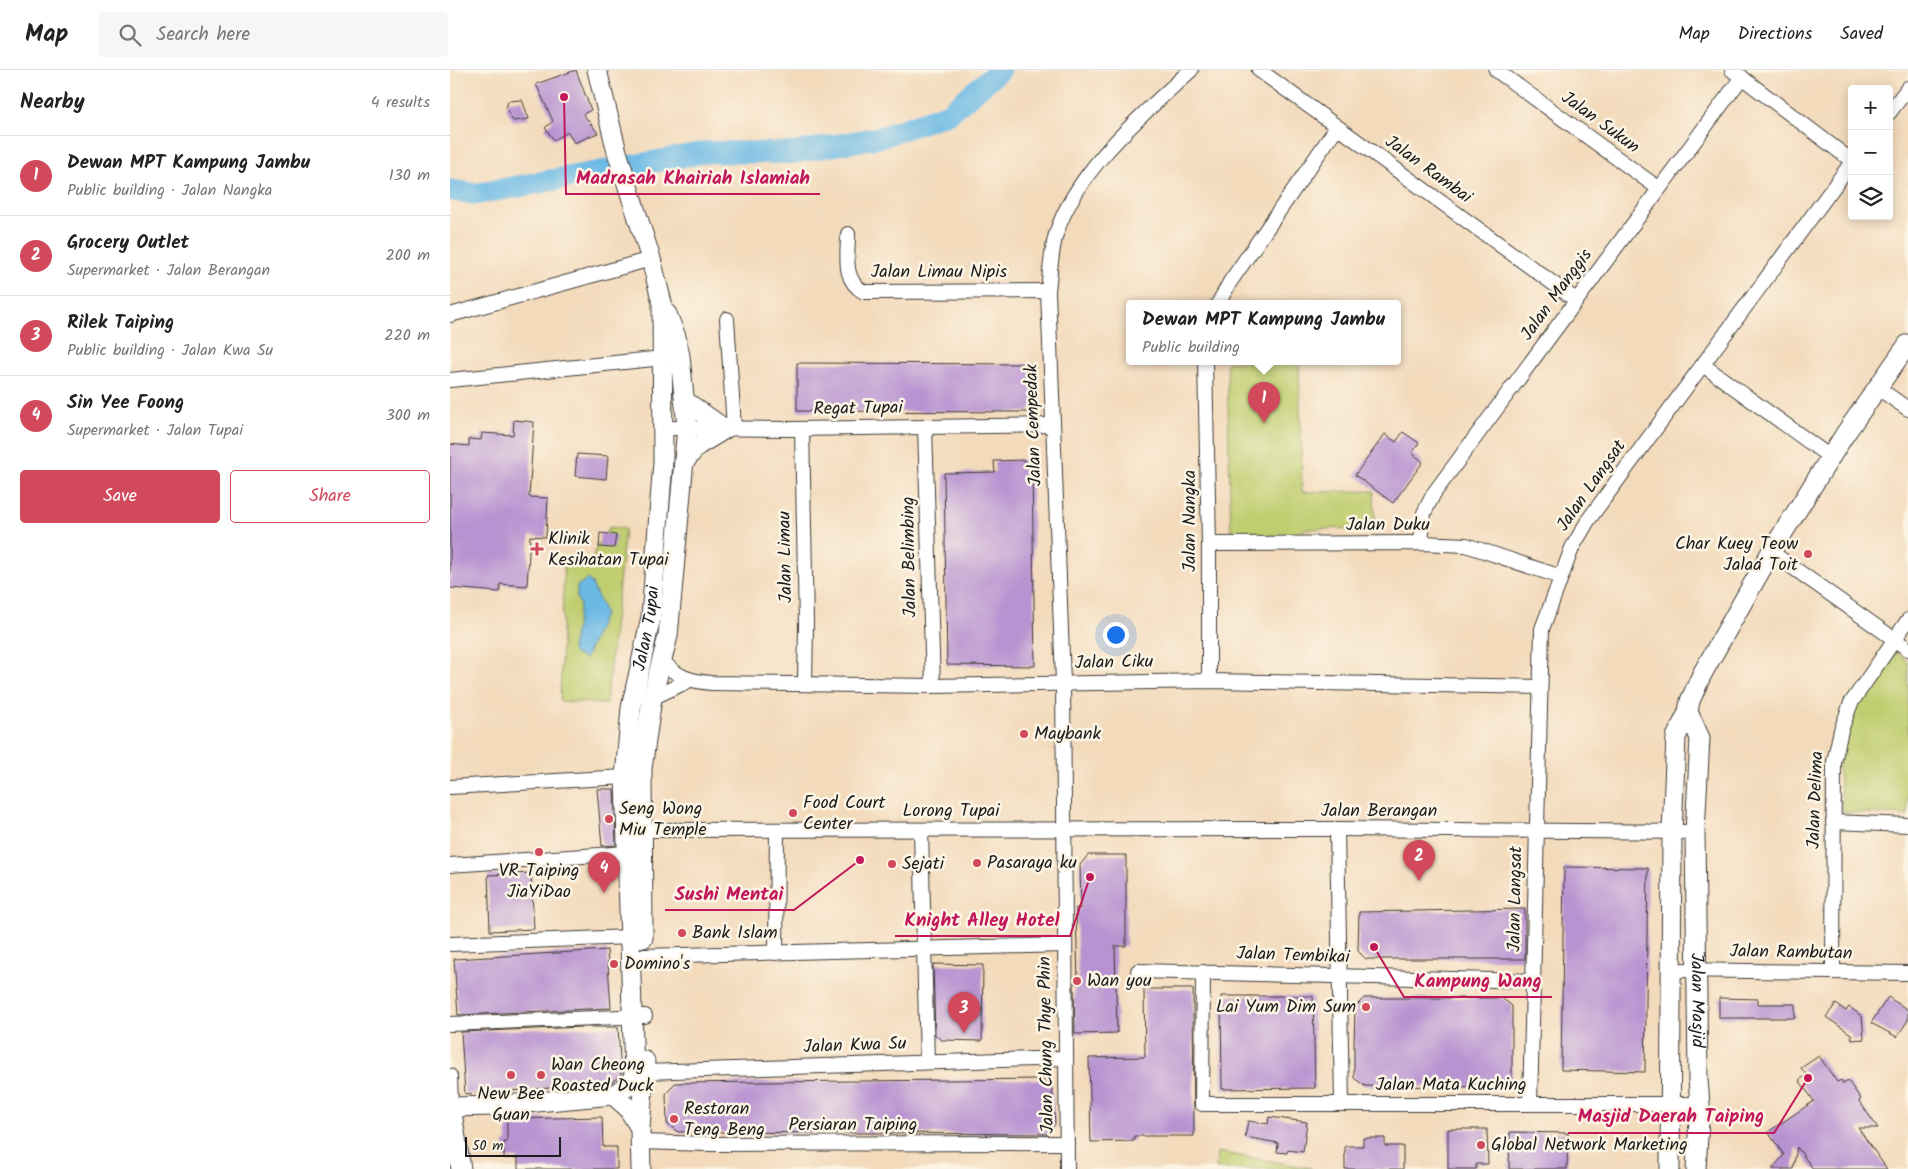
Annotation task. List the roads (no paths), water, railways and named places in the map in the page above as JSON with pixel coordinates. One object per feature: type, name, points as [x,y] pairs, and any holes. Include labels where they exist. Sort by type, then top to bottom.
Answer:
[{"type":"main road","name":"Jalan Tupai","points":[[597,70],[615,143],[651,259],[662,303],[664,428],[651,617],[631,708],[625,777],[636,830],[643,956],[639,1016]]},
{"type":"main road","points":[[636,830],[652,698],[662,660],[672,604],[687,427],[676,337],[662,303]]},
{"type":"main road","name":"Jalan Masjid","points":[[1670,1169],[1673,970],[1672,833],[1676,736],[1688,712],[1690,700],[1702,674],[1771,552],[1830,457],[1908,344]]},
{"type":"main road","points":[[685,402],[730,428]]},
{"type":"main road","points":[[685,461],[697,446],[730,428]]},
{"type":"main road","name":"Jalan Masjid","points":[[1688,712],[1700,738],[1695,832],[1700,1111],[1696,1169]]},
{"type":"main road","name":"Jalan Tupai","points":[[636,830],[628,853],[631,937],[639,1016],[641,1169]]},
{"type":"main road","points":[[461,1169],[452,1107],[494,1106],[613,1095],[640,1074]]},
{"type":"main road","points":[[613,1095],[627,1107],[640,1135]]},
{"type":"street","name":"Jalan Cempedak","points":[[1063,830],[1063,682],[1048,291],[1056,235],[1080,187],[1112,146],[1191,70]]},
{"type":"street","name":"Jalan Rambai","points":[[1259,70],[1576,300]]},
{"type":"street","name":"Jalan Sukun","points":[[1496,70],[1658,188]]},
{"type":"street","points":[[1737,73],[1848,159]]},
{"type":"street","name":"Jalan Manggis","points":[[1421,543],[1424,513],[1434,493],[1658,188],[1737,73]]},
{"type":"street","points":[[1893,108],[1908,88]]},
{"type":"street","points":[[1220,300],[1230,282],[1337,127]]},
{"type":"street","name":"Jalan Langsat","points":[[1530,1104],[1542,629],[1572,548],[1589,519],[1848,167]]},
{"type":"street","name":"Jalan Limau Nipis","points":[[848,234],[849,278],[856,287],[864,292],[1048,291]]},
{"type":"street","points":[[450,315],[651,259]]},
{"type":"street","points":[[727,319],[730,428]]},
{"type":"street","points":[[450,380],[663,358]]},
{"type":"street","name":"Jalan Nangka","points":[[1205,365],[1209,544],[1209,681]]},
{"type":"street","points":[[1703,365],[1830,457]]},
{"type":"street","points":[[1878,388],[1907,407]]},
{"type":"street","name":"Regat Tupai","points":[[664,428],[802,429],[1052,425]]},
{"type":"street","name":"Jalan Belimbing","points":[[925,427],[933,686]]},
{"type":"street","name":"Jalan Limau","points":[[802,429],[806,624],[805,684]]},
{"type":"street","name":"Jalan Duku","points":[[1209,544],[1421,543],[1466,545],[1562,577]]},
{"type":"street","points":[[1771,552],[1908,649]]},
{"type":"street","name":"Jalan Delima","points":[[1833,972],[1832,822],[1834,762],[1841,730],[1851,703],[1908,620]]},
{"type":"street","points":[[652,698],[688,681],[668,667],[662,660]]},
{"type":"street","name":"Jalan Ciku","points":[[688,681],[711,683],[933,686],[1063,682],[1209,681],[1540,687]]},
{"type":"street","points":[[450,787],[625,777]]},
{"type":"street","points":[[1832,822],[1908,825]]},
{"type":"street","points":[[1337,829],[1342,1104]]},
{"type":"street","name":"Jalan Berangan","points":[[1063,830],[1337,829],[1695,832]]},
{"type":"street","name":"Lorong Tupai","points":[[636,830],[1063,830]]},
{"type":"street","points":[[921,830],[927,1062]]},
{"type":"street","name":"Jalan Chung Thye Phin","points":[[1063,830],[1067,1167]]},
{"type":"street","points":[[776,953],[777,831]]},
{"type":"street","points":[[450,865],[628,853]]},
{"type":"street","points":[[450,944],[631,937]]},
{"type":"street","points":[[643,956],[1064,945]]},
{"type":"street","name":"Jalan Rambutan","points":[[1673,970],[1908,973]]},
{"type":"street","name":"Jalan Tembikai","points":[[1138,971],[1533,981]]},
{"type":"street","name":"Jalan Mata Kuching","points":[[1203,972],[1202,1104],[1670,1104],[1700,1111]]},
{"type":"street","points":[[450,1024],[639,1016]]},
{"type":"street","name":"Jalan Kwa Su","points":[[640,1074],[1066,1058]]},
{"type":"street","points":[[450,1076],[452,1107]]},
{"type":"street","name":"Persiaran Taiping","points":[[640,1135],[709,1144],[1066,1143]]},
{"type":"water","points":[[587,579],[591,582],[605,613],[585,659],[574,654],[572,649],[580,605],[577,599],[577,586]]},
{"type":"waterway","points":[[450,190],[476,194],[707,152],[791,153],[881,137],[949,113],[1000,70]]},
{"type":"place","name":"Madrasah Khairiah Islamiah","points":[[564,97]]},
{"type":"place","name":"Dewan MPT Kampung Jambu","points":[[1264,423]]},
{"type":"place","name":"Klinik Kesihatan Tupai","points":[[537,549]]},
{"type":"place","name":"Char Kuey Teow Jalaá Toit","points":[[1808,554]]},
{"type":"place","name":"Maybank","points":[[1024,734]]},
{"type":"place","name":"Food Court Center","points":[[793,813]]},
{"type":"place","name":"Seng Wong Miu Temple","points":[[609,819]]},
{"type":"place","name":"VR Taiping JiaYiDao","points":[[539,852]]},
{"type":"place","name":"Sushi Mentai","points":[[860,860]]},
{"type":"place","name":"Pasaraya ku","points":[[977,863]]},
{"type":"place","name":"Sejati","points":[[892,864]]},
{"type":"place","name":"Knight Alley Hotel","points":[[1090,877]]},
{"type":"place","name":"Grocery Outlet","points":[[1419,881]]},
{"type":"place","name":"Sin Yee Foong","points":[[604,893]]},
{"type":"place","name":"Bank Islam","points":[[682,933]]},
{"type":"place","name":"Kampung Wang","points":[[1374,947]]},
{"type":"place","name":"Domino's","points":[[614,964]]},
{"type":"place","name":"Wan you","points":[[1077,981]]},
{"type":"place","name":"Lai Yum Dim Sum","points":[[1366,1007]]},
{"type":"place","name":"Rilek Taiping","points":[[964,1033]]},
{"type":"place","name":"New Bee Guan","points":[[511,1075]]},
{"type":"place","name":"Wan Cheong Roasted Duck","points":[[541,1075]]},
{"type":"place","name":"Masjid Daerah Taiping","points":[[1808,1078]]},
{"type":"place","name":"Restoran Teng Beng","points":[[674,1119]]},
{"type":"place","name":"Global Network Marketing","points":[[1481,1145]]}]
